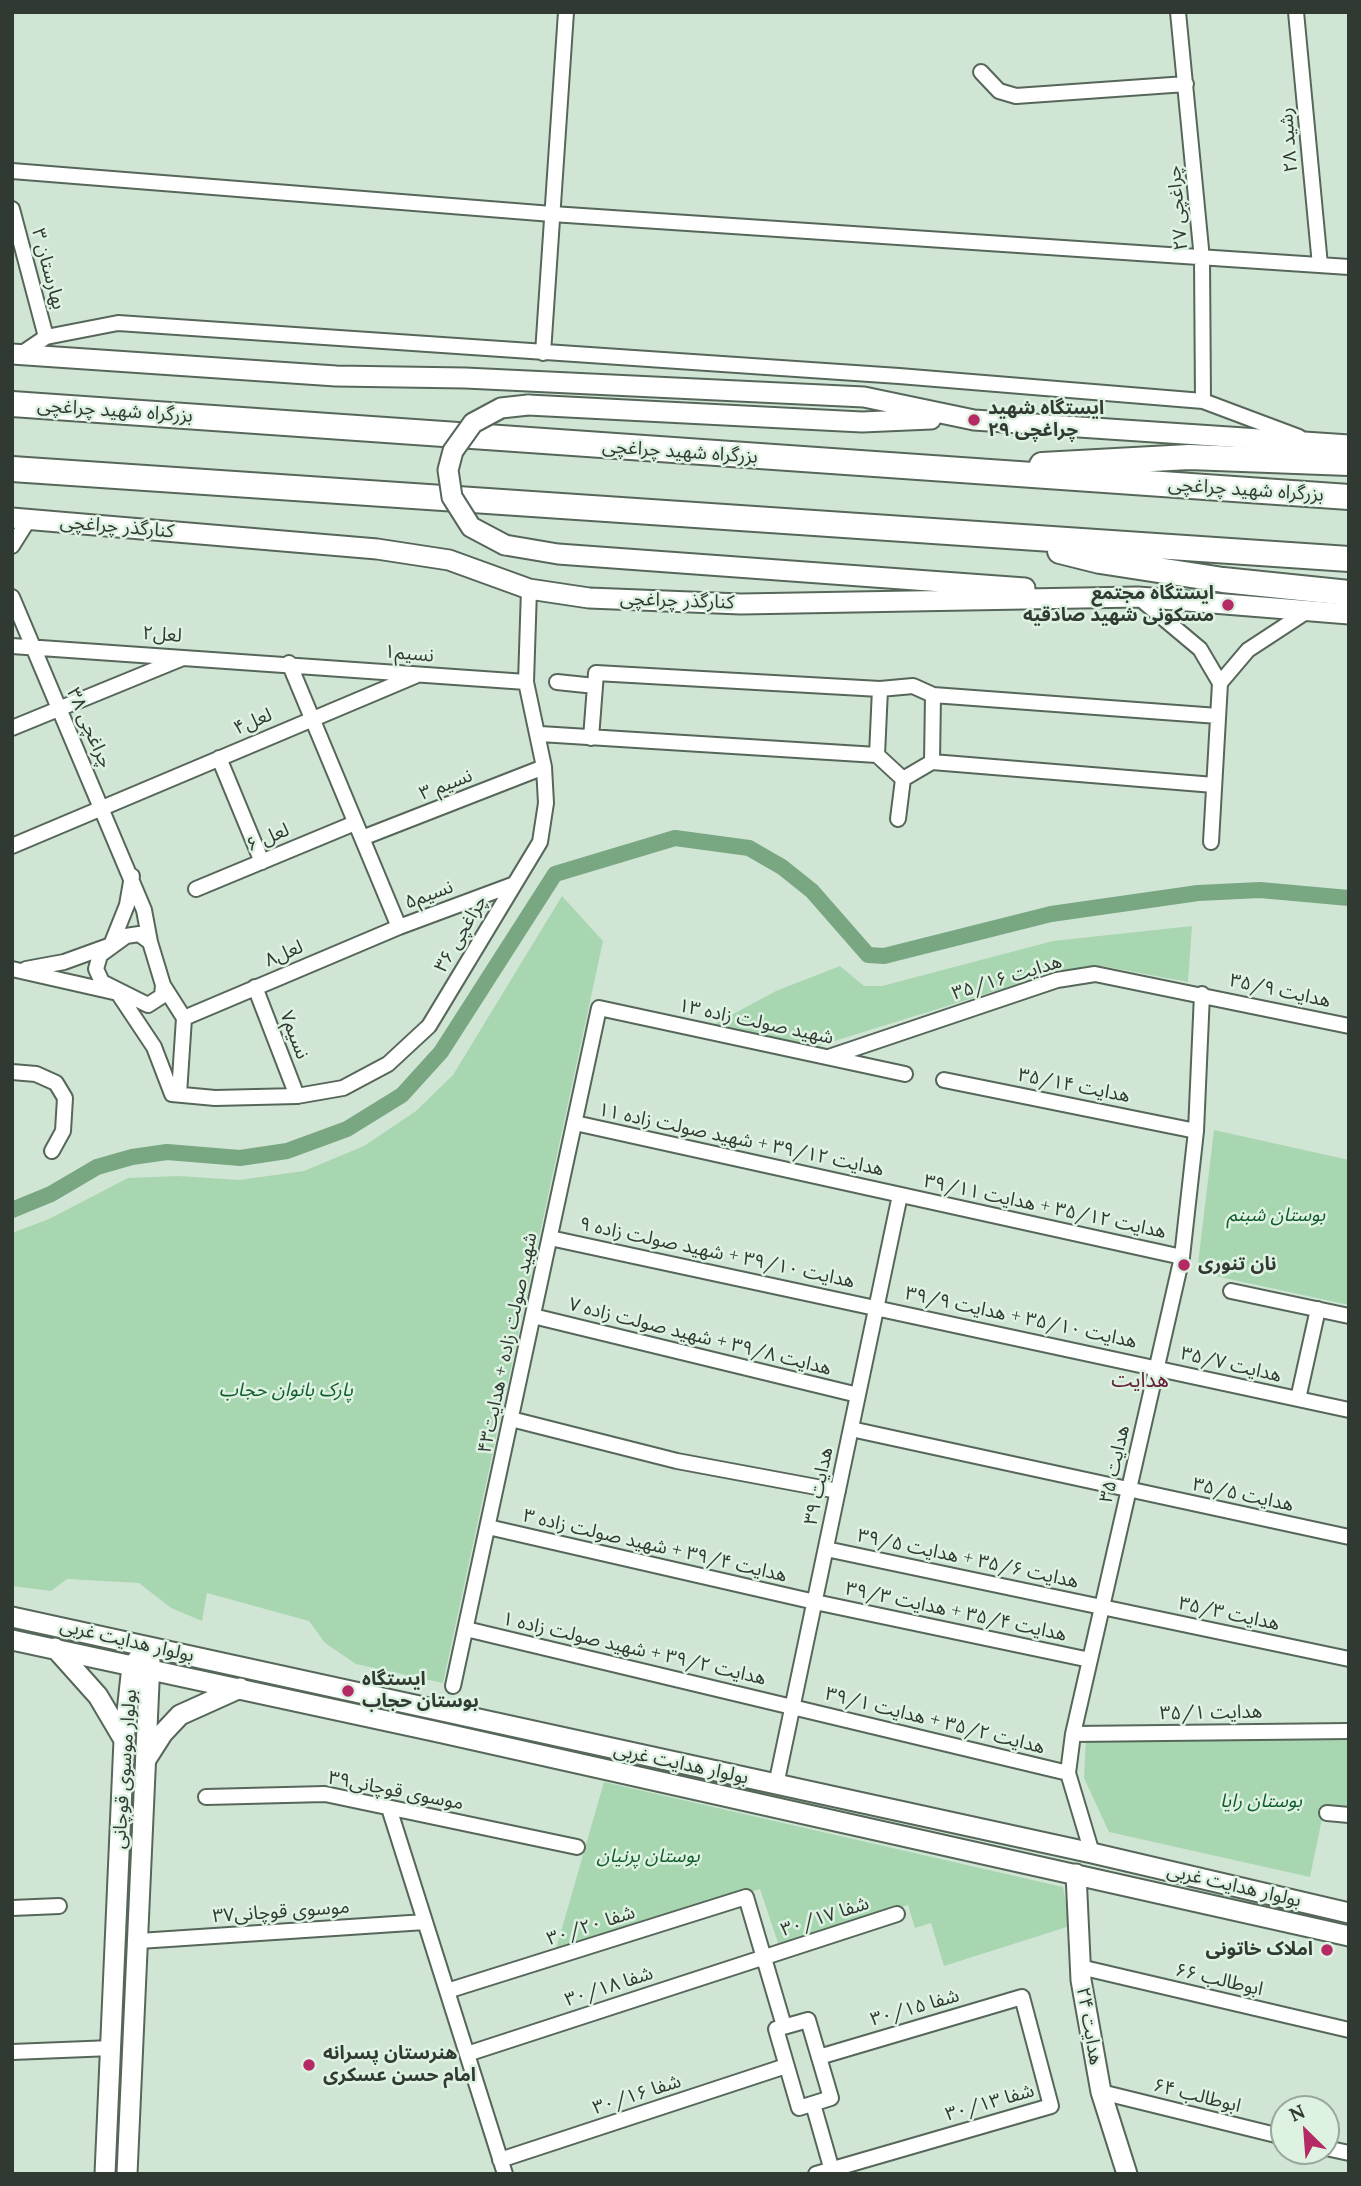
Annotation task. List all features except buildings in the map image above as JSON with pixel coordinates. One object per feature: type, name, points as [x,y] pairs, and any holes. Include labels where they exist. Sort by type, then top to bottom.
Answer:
[{"type":"highway","points":[[12,389],[115,411]]},
{"type":"highway","name":"بزرگراه شهید چراغچی","points":[[12,404],[1349,497]]},
{"type":"highway","points":[[974,473],[1070,462],[1189,457],[1349,463]]},
{"type":"highway","points":[[12,469],[1349,559]]},
{"type":"highway","points":[[12,479],[122,478]]},
{"type":"highway","points":[[995,536],[1114,563],[1223,580],[1349,593]]},
{"type":"main road","points":[[17,354],[336,376],[465,378],[864,397],[957,418]]},
{"type":"main road","points":[[1138,597],[558,554],[505,545],[471,527],[452,497],[448,470],[453,451],[472,423],[501,408],[528,404],[862,422],[957,418],[1349,445]]},
{"type":"main road","name":"کنارگذر چراغچی","points":[[21,519],[377,549],[449,560],[529,589],[589,598],[741,604],[1138,597],[1349,614]]},
{"type":"main road","name":"بولوار هدایت غربی","points":[[12,1617],[1092,1853],[1349,1913]]},
{"type":"main road","name":"بولوار هدایت غربی","points":[[12,1640],[240,1688],[1349,1936]]},
{"type":"main road","name":"بولوار موسوی قوچانی","points":[[105,2174],[124,1740],[132,1666],[148,1646]]},
{"type":"main road","name":"بولوار موسوی قوچانی","points":[[128,2174],[151,1671],[148,1646]]},
{"type":"main road","points":[[55,1648],[98,1696],[124,1740]]},
{"type":"main road","points":[[147,1759],[163,1733],[180,1714],[240,1688]]},
{"type":"main road","points":[[608,1770],[612,1749]]},
{"type":"main road","name":"هدایت ۲۴","points":[[1076,1874],[1080,1967],[1101,2092],[1127,2174]]},
{"type":"main road","points":[[1272,1918],[1278,1896]]},
{"type":"street","points":[[544,353],[566,12]]},
{"type":"street","name":"چراغچی ۲۷","points":[[1178,12],[1202,258],[1203,401]]},
{"type":"street","name":"رشید ۲۸","points":[[1296,12],[1320,265]]},
{"type":"street","points":[[981,72],[999,91],[1016,96],[1186,83]]},
{"type":"street","points":[[12,171],[552,214],[1349,267]]},
{"type":"street","name":"بهارستان ۳","points":[[12,209],[46,337]]},
{"type":"street","points":[[17,354],[46,337],[118,323],[900,376],[1203,401],[1310,441]]},
{"type":"street","points":[[12,546],[21,519]]},
{"type":"street","name":"چراغچی ۳۶","points":[[175,1094],[215,1098],[297,1096],[343,1088],[388,1064],[429,1026],[540,842],[546,803],[540,734],[526,682],[529,589]]},
{"type":"street","name":"چراغچی ۳۸","points":[[12,597],[132,874],[144,910],[149,942]]},
{"type":"street","points":[[1138,597],[1200,649],[1220,683],[1211,842]]},
{"type":"street","points":[[1220,683],[1248,650],[1306,612]]},
{"type":"street","name":"لعل۲","points":[[12,646],[289,663]]},
{"type":"street","points":[[12,728],[188,656]]},
{"type":"street","points":[[289,663],[399,927]]},
{"type":"street","name":"نسیم۱","points":[[289,663],[526,682]]},
{"type":"street","points":[[592,737],[596,673],[880,689],[913,686],[933,695],[1218,716]]},
{"type":"street","name":"لعل۴","points":[[12,846],[419,674]]},
{"type":"street","points":[[557,682],[595,686]]},
{"type":"street","points":[[877,755],[880,689]]},
{"type":"street","points":[[932,762],[933,695]]},
{"type":"street","points":[[540,734],[877,755],[903,779]]},
{"type":"street","points":[[219,758],[262,862]]},
{"type":"street","points":[[903,779],[932,762],[1214,785]]},
{"type":"street","name":"نسیم ۳","points":[[362,838],[544,767]]},
{"type":"street","points":[[898,819],[903,779]]},
{"type":"street","name":"لعل ۶","points":[[196,889],[355,823]]},
{"type":"street","points":[[132,874],[127,905],[111,945],[100,955],[96,970],[102,982],[118,993],[154,1047],[175,1094]]},
{"type":"street","name":"نسیم۵","points":[[399,927],[512,885]]},
{"type":"street","name":"لعل۸","points":[[184,1017],[399,927]]},
{"type":"street","points":[[17,970],[64,962],[135,933],[149,942],[163,985],[184,1017],[175,1094]]},
{"type":"street","points":[[17,970],[118,993],[148,1005],[162,996],[163,985]]},
{"type":"street","name":"هدایت ۳۵/۱۶","points":[[827,1057],[1057,980],[1095,974],[1202,994]]},
{"type":"street","name":"نسیم۷","points":[[255,987],[297,1096]]},
{"type":"street","name":"هدایت ۳۵/۹","points":[[1202,994],[1349,1026]]},
{"type":"street","name":"هدایت ۳۵","points":[[1092,1853],[1068,1773],[1073,1734],[1182,1257],[1196,1131],[1202,994]]},
{"type":"street","name":"شهید صولت زاده ۱۳","points":[[599,1008],[905,1074]]},
{"type":"street","name":"شهید صولت زاده + هدایت۴۳","points":[[453,1686],[599,1008]]},
{"type":"street","points":[[12,1072],[36,1074],[55,1083],[65,1098],[63,1131],[52,1151]]},
{"type":"street","name":"هدایت ۳۵/۱۴","points":[[944,1080],[1196,1131]]},
{"type":"street","name":"هدایت ۳۹/۱۲ + شهید صولت زاده ۱۱","points":[[575,1123],[900,1195]]},
{"type":"street","name":"هدایت ۳۵/۱۲ + هدایت ۳۹/۱۱","points":[[900,1195],[1182,1257]]},
{"type":"street","name":"هدایت ۳۹","points":[[776,1785],[900,1195]]},
{"type":"street","name":"هدایت ۳۹/۱۰ + شهید صولت زاده ۹","points":[[550,1238],[877,1306]]},
{"type":"street","points":[[1231,1291],[1349,1316]]},
{"type":"street","name":"هدایت ۳۵/۱۰ + هدایت ۳۹/۹","points":[[877,1306],[1156,1368]]},
{"type":"street","points":[[1298,1399],[1318,1309]]},
{"type":"street","name":"هدایت ۳۹/۸ + شهید صولت زاده ۷","points":[[533,1316],[858,1395]]},
{"type":"street","name":"هدایت ۳۵/۷","points":[[1156,1368],[1349,1410]]},
{"type":"street","points":[[511,1419],[677,1461],[838,1491]]},
{"type":"street","name":"هدایت ۳۵/۵","points":[[851,1429],[1349,1537]]},
{"type":"street","name":"هدایت ۳۹/۴ + شهید صولت زاده ۳","points":[[488,1527],[815,1602]]},
{"type":"street","name":"هدایت ۳۵/۶ + هدایت ۳۹/۵","points":[[826,1549],[1102,1606]]},
{"type":"street","name":"هدایت ۳۵/۴ + هدایت ۳۹/۳","points":[[815,1602],[1090,1660]]},
{"type":"street","name":"هدایت ۳۵/۳","points":[[1102,1606],[1349,1659]]},
{"type":"street","name":"هدایت ۳۹/۲ + شهید صولت زاده ۱","points":[[466,1629],[793,1705]]},
{"type":"street","name":"هدایت ۳۵/۲ + هدایت ۳۹/۱","points":[[793,1705],[1068,1773]]},
{"type":"street","name":"هدایت ۳۵/۱","points":[[1073,1734],[1349,1731]]},
{"type":"street","name":"موسوی قوچانی۳۹","points":[[205,1797],[325,1794],[577,1847]]},
{"type":"street","points":[[389,1808],[503,2167]]},
{"type":"street","points":[[1327,1813],[1349,1815]]},
{"type":"street","name":"شفا ۳۰/۲۰","points":[[447,1991],[746,1897],[764,1957]]},
{"type":"street","points":[[12,1908],[59,1906]]},
{"type":"street","name":"شفا ۳۰/۱۷","points":[[764,1957],[897,1914]]},
{"type":"street","name":"موسوی قوچانی۳۷","points":[[139,1941],[425,1922]]},
{"type":"street","points":[[764,1957],[784,2026]]},
{"type":"street","name":"شفا ۳۰/۱۸","points":[[467,2054],[764,1957]]},
{"type":"street","name":"ابوطالب ۶۶","points":[[1080,1967],[1349,2031]]},
{"type":"street","name":"شفا ۳۰/۱۵","points":[[819,2057],[1022,1997]]},
{"type":"street","name":"شفا ۳۰/۱۳","points":[[833,2171],[1051,2106],[1022,1997]]},
{"type":"street","points":[[808,2020],[819,2057],[831,2098],[799,2108],[776,2029],[808,2020]]},
{"type":"street","points":[[12,2052],[112,2048]]},
{"type":"street","name":"شفا ۳۰/۱۶","points":[[503,2167],[786,2066]]},
{"type":"street","name":"ابوطالب ۶۴","points":[[1101,2092],[1270,2134]]},
{"type":"street","points":[[813,2104],[833,2171],[816,2174]]},
{"type":"green space","name":"پارک بانوان حجاب","points":[[562,896],[603,941],[443,1683],[356,1664],[325,1643],[309,1621],[207,1593],[202,1621],[171,1608],[139,1583],[67,1579],[51,1591],[12,1586],[12,1233],[49,1219],[128,1178],[178,1176],[239,1180],[304,1171],[364,1146],[416,1111],[453,1075]]},
{"type":"green space","points":[[1192,926],[1188,982],[1102,966],[1063,970],[815,1047],[713,1025],[776,991],[840,966],[864,986],[882,986],[1053,941]]},
{"type":"green space","name":"بوستان شبنم","points":[[1214,1130],[1349,1160],[1349,1305],[1197,1272]]},
{"type":"green space","name":"بوستان رایا","points":[[1349,1737],[1349,1810],[1324,1809],[1310,1877],[1109,1832],[1084,1778],[1086,1740]]},
{"type":"green space","name":"بوستان پرنیان","points":[[604,1782],[1063,1887],[1070,1926],[944,1966],[931,1923],[915,1928],[908,1905],[779,1946],[760,1889],[556,1949]]},
{"type":"waterway","points":[[12,1210],[51,1194],[97,1167],[132,1157],[167,1152],[240,1158],[287,1151],[347,1129],[402,1095],[441,1052],[555,874],[675,838],[749,848],[782,867],[812,891],[868,955],[884,956],[1051,914],[1198,893],[1260,890],[1349,898]]},
{"type":"place","name":"ایستگاه شهید چراغچی ۲۹","points":[[974,420]]},
{"type":"place","name":"ایستگاه مجتمع مسکونی شهید صادقیه","points":[[1228,605]]},
{"type":"place","name":"نان تنوری","points":[[1184,1265]]},
{"type":"place","name":"ایستگاه بوستان حجاب","points":[[348,1691]]},
{"type":"place","name":"املاک خاتونی","points":[[1327,1950]]},
{"type":"place","name":"هنرستان پسرانه امام حسن عسکری","points":[[309,2065]]},
{"type":"district","name":"هدایت","points":[[1140,1381]]}]
